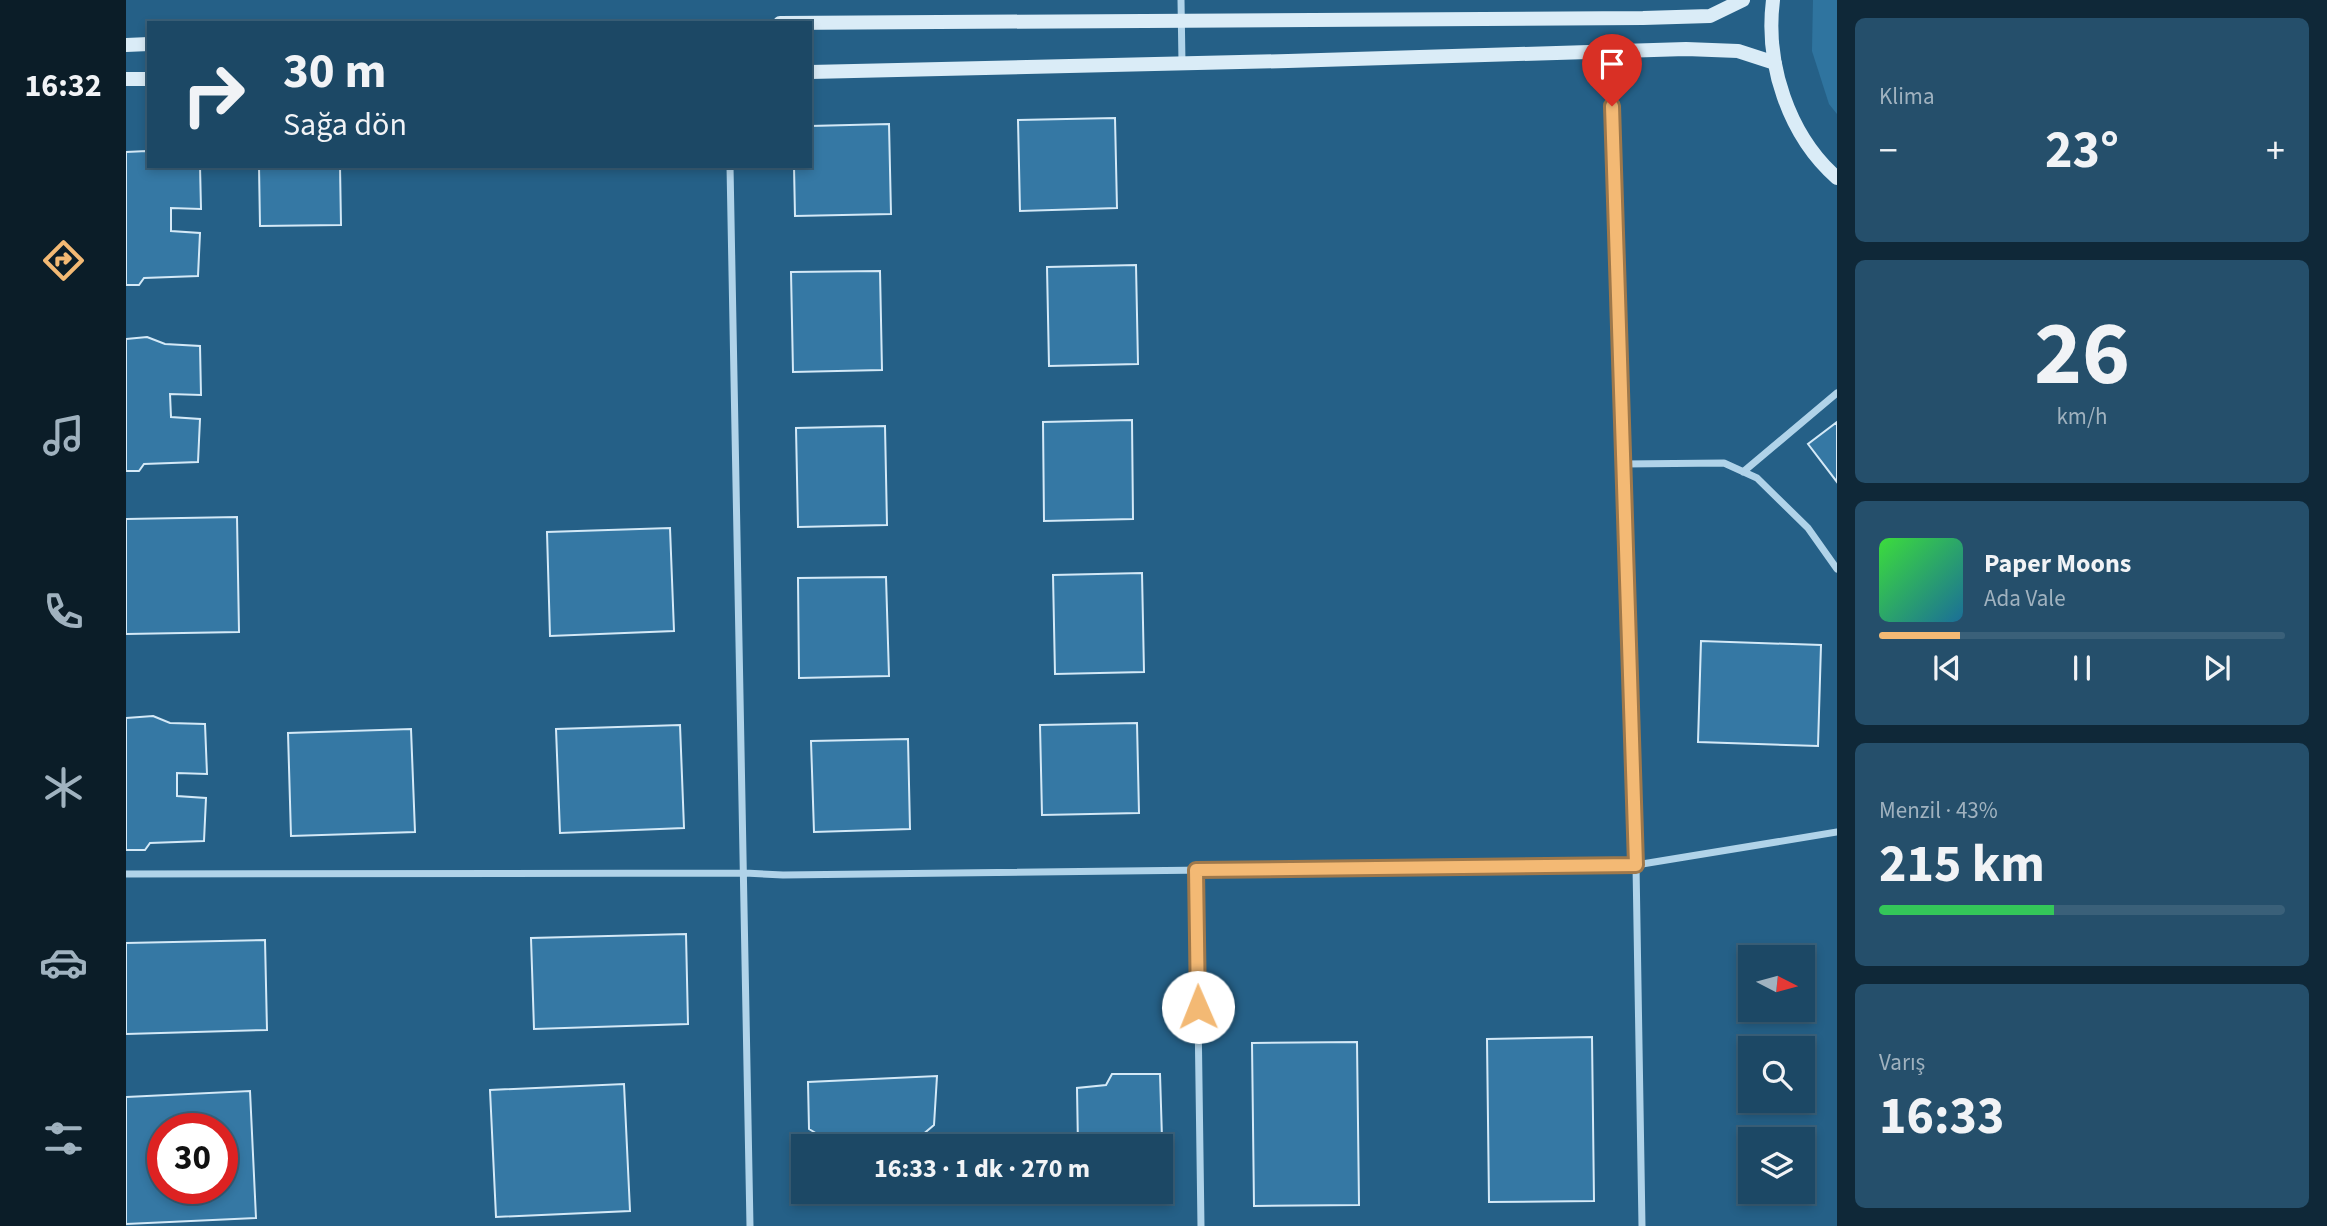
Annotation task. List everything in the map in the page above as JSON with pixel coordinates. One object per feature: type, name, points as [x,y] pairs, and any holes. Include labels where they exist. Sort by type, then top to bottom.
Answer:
[{"type":"street","points":[[1181,0],[1182,63]]},
{"type":"street","points":[[812,23],[1643,18],[1710,16],[1743,0]]},
{"type":"street","points":[[1773,0],[1771,16],[1775,63],[1780,85],[1792,117],[1810,147],[1837,178]]},
{"type":"street","points":[[126,45],[147,44]]},
{"type":"street","points":[[812,72],[1686,49],[1738,51],[1775,63]]},
{"type":"street","points":[[1610,51],[1636,865],[1642,1226]]},
{"type":"street","points":[[126,79],[147,79]]},
{"type":"street","points":[[730,168],[750,1226]]},
{"type":"street","points":[[1743,472],[1837,393]]},
{"type":"street","points":[[1623,464],[1724,463],[1757,478],[1808,528],[1837,569]]},
{"type":"street","points":[[126,874],[783,875],[1636,865],[1837,832]]},
{"type":"street","points":[[1196,870],[1202,1226]]},
{"type":"shaded area","points":[[1813,0],[1837,0],[1837,114],[1829,104],[1812,51]]},
{"type":"building","points":[[1115,118],[1117,208],[1020,211],[1018,120]]},
{"type":"building","points":[[889,124],[891,214],[795,216],[794,168],[812,168],[812,126]]},
{"type":"building","points":[[147,151],[147,168],[200,168],[201,209],[171,208],[171,231],[200,233],[198,276],[144,278],[139,285],[126,285],[126,152]]},
{"type":"building","points":[[259,168],[340,168],[341,225],[260,226]]},
{"type":"building","points":[[1136,265],[1138,364],[1049,366],[1047,267]]},
{"type":"building","points":[[880,271],[882,370],[793,372],[791,272]]},
{"type":"building","points":[[147,337],[165,344],[200,346],[201,395],[170,394],[171,417],[200,419],[198,462],[144,464],[139,471],[126,471],[126,339]]},
{"type":"building","points":[[1132,420],[1133,519],[1044,521],[1043,422]]},
{"type":"building","points":[[1837,422],[1837,482],[1808,444]]},
{"type":"building","points":[[885,426],[887,525],[798,527],[796,428]]},
{"type":"building","points":[[237,517],[239,632],[126,634],[126,519]]},
{"type":"building","points":[[670,528],[674,631],[550,636],[547,532]]},
{"type":"building","points":[[1142,573],[1144,672],[1055,674],[1053,575]]},
{"type":"building","points":[[886,577],[889,676],[799,678],[798,578]]},
{"type":"building","points":[[1701,641],[1821,645],[1818,746],[1698,742]]},
{"type":"building","points":[[153,716],[170,723],[205,724],[207,774],[177,773],[177,796],[206,798],[204,841],[150,843],[145,850],[126,850],[126,718]]},
{"type":"building","points":[[1137,723],[1139,813],[1042,815],[1040,725]]},
{"type":"building","points":[[680,725],[684,828],[560,833],[556,729]]},
{"type":"building","points":[[411,729],[415,832],[291,836],[288,733]]},
{"type":"building","points":[[908,739],[910,829],[814,832],[811,741]]},
{"type":"building","points":[[686,934],[688,1024],[534,1029],[531,938]]},
{"type":"building","points":[[265,940],[267,1030],[126,1034],[126,943]]},
{"type":"building","points":[[1592,1037],[1594,1201],[1489,1202],[1487,1039]]},
{"type":"building","points":[[1357,1042],[1359,1205],[1254,1206],[1252,1043]]},
{"type":"building","points":[[1112,1074],[1160,1074],[1162,1134],[1078,1134],[1077,1088],[1106,1085]]},
{"type":"building","points":[[937,1076],[934,1125],[923,1134],[817,1134],[809,1129],[808,1082]]},
{"type":"building","points":[[624,1084],[630,1211],[496,1217],[490,1090]]},
{"type":"building","points":[[250,1091],[256,1218],[126,1224],[126,1097]]},
{"type":"route","points":[[1198,1007],[1196,870],[1636,865],[1612,106]]}]
